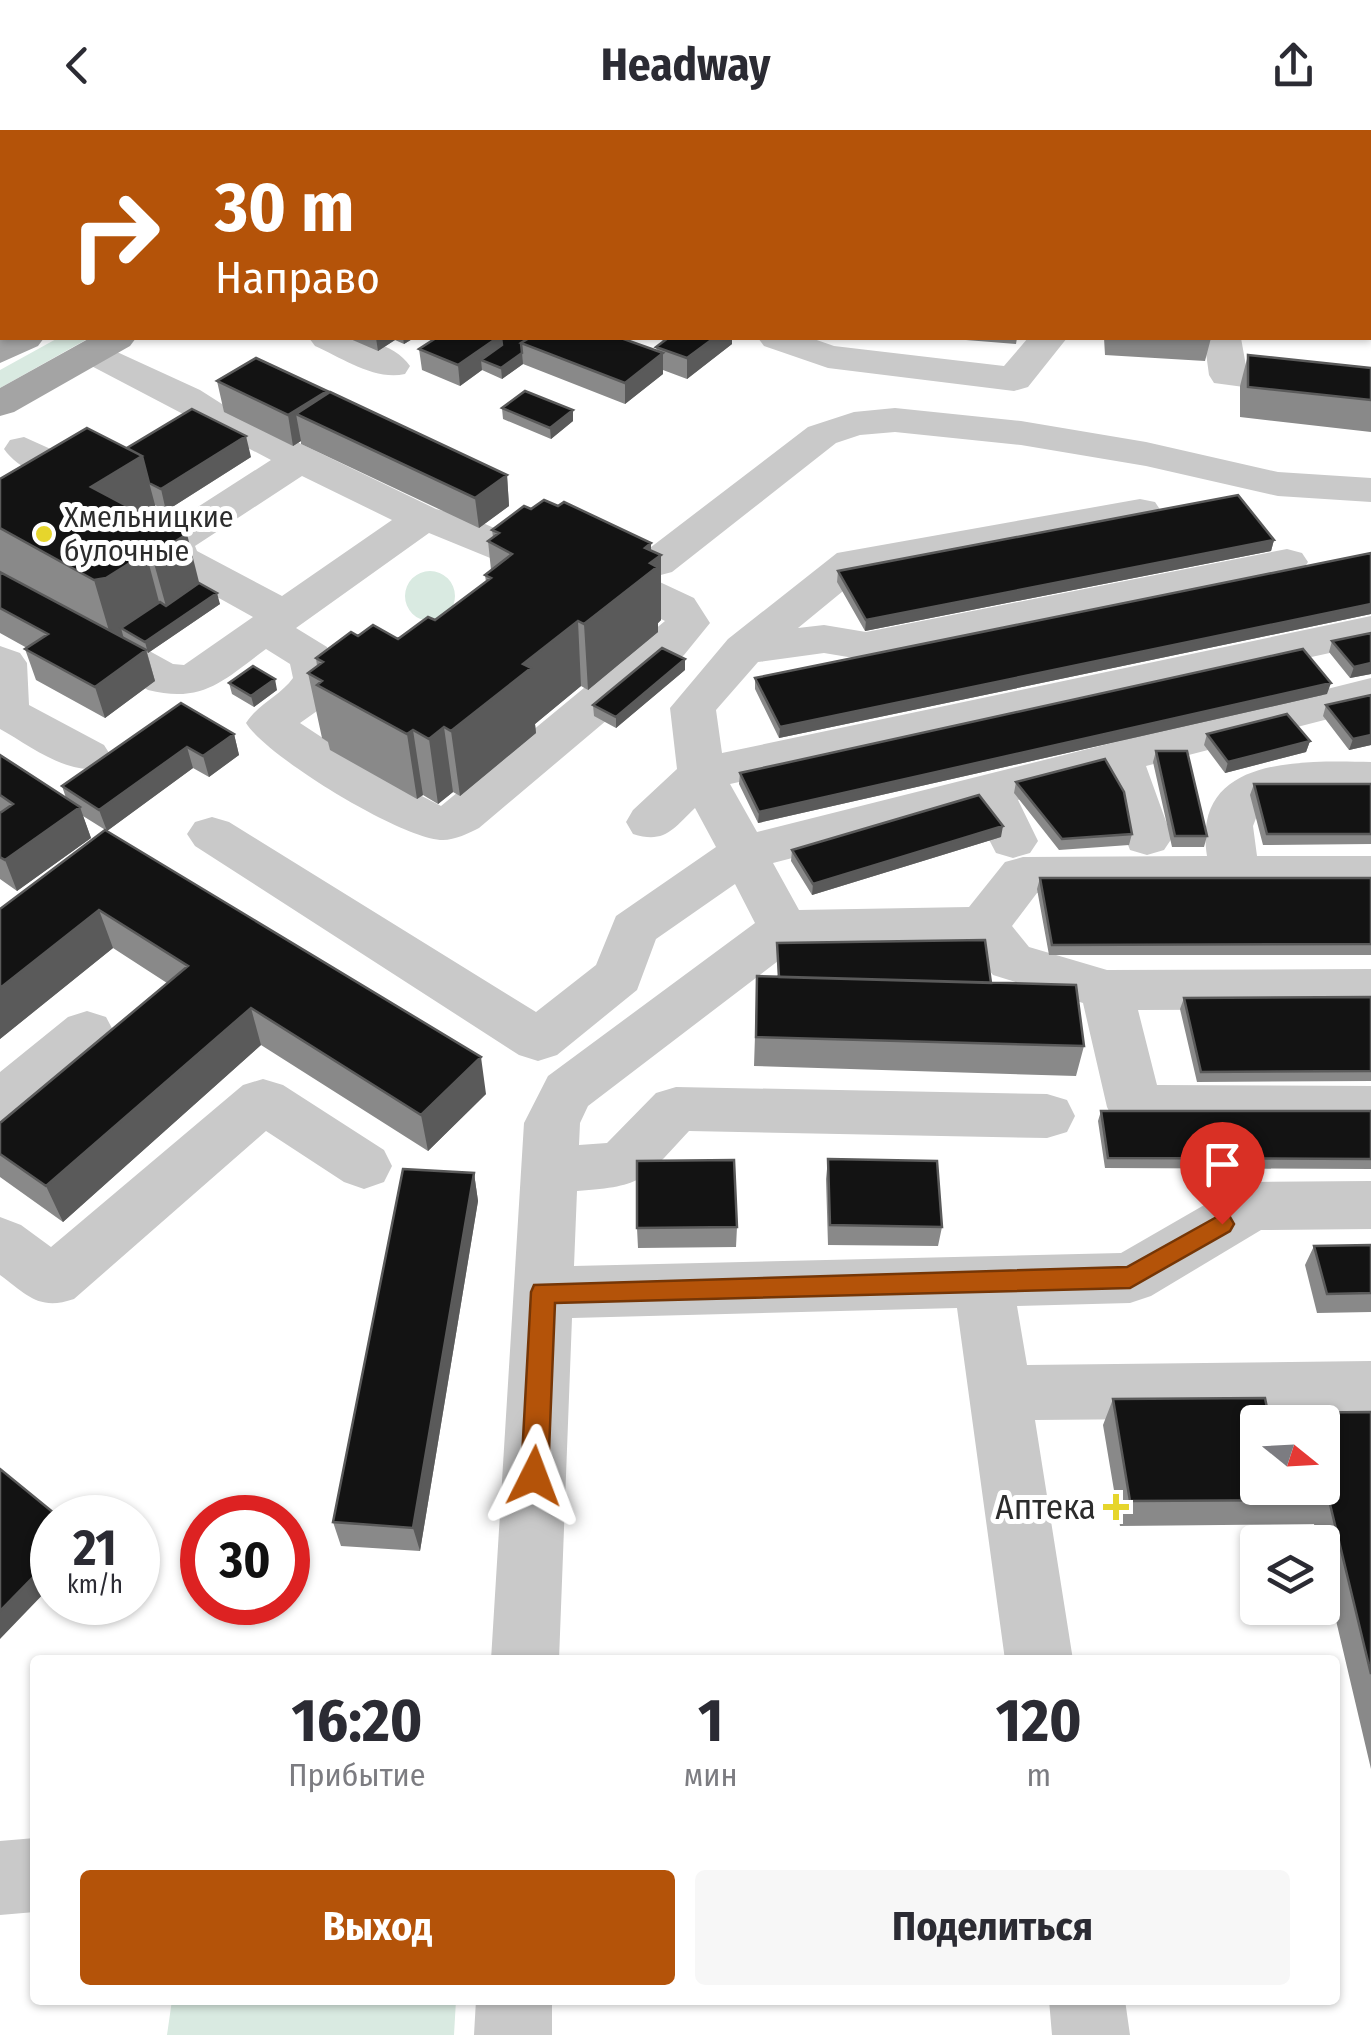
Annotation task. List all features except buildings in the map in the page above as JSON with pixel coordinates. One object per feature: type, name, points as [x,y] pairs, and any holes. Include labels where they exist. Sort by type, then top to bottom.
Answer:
[{"type":"main road","points":[[0,404],[105,344]]},
{"type":"street","points":[[332,340],[391,366]]},
{"type":"street","points":[[782,340],[828,357],[1014,378],[1046,340]]},
{"type":"street","points":[[1223,340],[1228,375],[1371,392]]},
{"type":"street","points":[[0,587],[153,675],[193,680],[268,723],[290,743],[423,819],[449,823],[671,654],[688,623],[686,614],[678,608],[576,560],[516,553],[458,527],[422,519],[300,459],[168,426],[105,344]]},
{"type":"street","points":[[89,474],[236,384]]},
{"type":"street","points":[[657,564],[822,435],[854,424],[895,420],[1021,433],[1146,454],[1278,484],[1371,490]]},
{"type":"street","points":[[24,449],[72,474],[89,474],[160,511],[180,537],[174,552],[220,593],[275,622],[310,657],[316,678],[301,700],[268,723]]},
{"type":"street","points":[[160,511],[300,459]]},
{"type":"street","points":[[784,929],[702,774],[693,708],[744,649],[852,562],[1140,511]]},
{"type":"street","points":[[193,680],[422,519]]},
{"type":"street","points":[[744,649],[824,639],[866,646],[1287,562]]},
{"type":"street","points":[[650,822],[702,774],[1371,630]]},
{"type":"street","points":[[1310,644],[1360,695]]},
{"type":"street","points":[[0,660],[4,663],[6,712],[87,756]]},
{"type":"street","points":[[212,834],[538,1040],[618,976],[634,929],[743,853],[1360,695]]},
{"type":"street","points":[[1118,757],[1147,838]]},
{"type":"street","points":[[1236,874],[1229,822],[1242,797],[1262,786],[1301,779],[1371,778]]},
{"type":"street","points":[[990,790],[1013,841]]},
{"type":"street","points":[[983,926],[1024,875],[1371,874]]},
{"type":"street","points":[[525,1655],[552,1123],[568,1091],[784,929],[983,926]]},
{"type":"street","points":[[983,926],[1011,962],[1107,990],[1371,990]]},
{"type":"street","points":[[1107,990],[1135,1107],[1371,1108]]},
{"type":"street","points":[[0,1103],[88,1032]]},
{"type":"street","points":[[0,1242],[53,1281],[263,1102],[364,1166]]},
{"type":"street","points":[[550,1170],[621,1165],[676,1109],[1047,1116]]},
{"type":"street","points":[[543,1292],[1130,1278],[1252,1206],[1371,1205]]},
{"type":"street","points":[[983,1282],[1038,1655]]},
{"type":"street","points":[[1000,1393],[1371,1388]]},
{"type":"street","points":[[0,1878],[30,1876]]},
{"type":"street","points":[[513,2035],[514,2005]]},
{"type":"street","points":[[1087,2005],[1091,2035]]},
{"type":"shaded area","points":[[54,340],[85,340],[0,388],[0,370]]},
{"type":"shaded area","points":[[430,571],[447,579],[455,596],[447,613],[430,621],[413,613],[405,596],[413,579]]},
{"type":"shaded area","points":[[171,2005],[456,2005],[454,2035],[167,2035]]},
{"type":"place","name":"Хмельницкие булочные","points":[[44,534]]},
{"type":"place","name":"Аптека","points":[[1116,1507]]},
{"type":"route","points":[[534,1476],[543,1292],[1130,1278],[1222,1224]]}]
